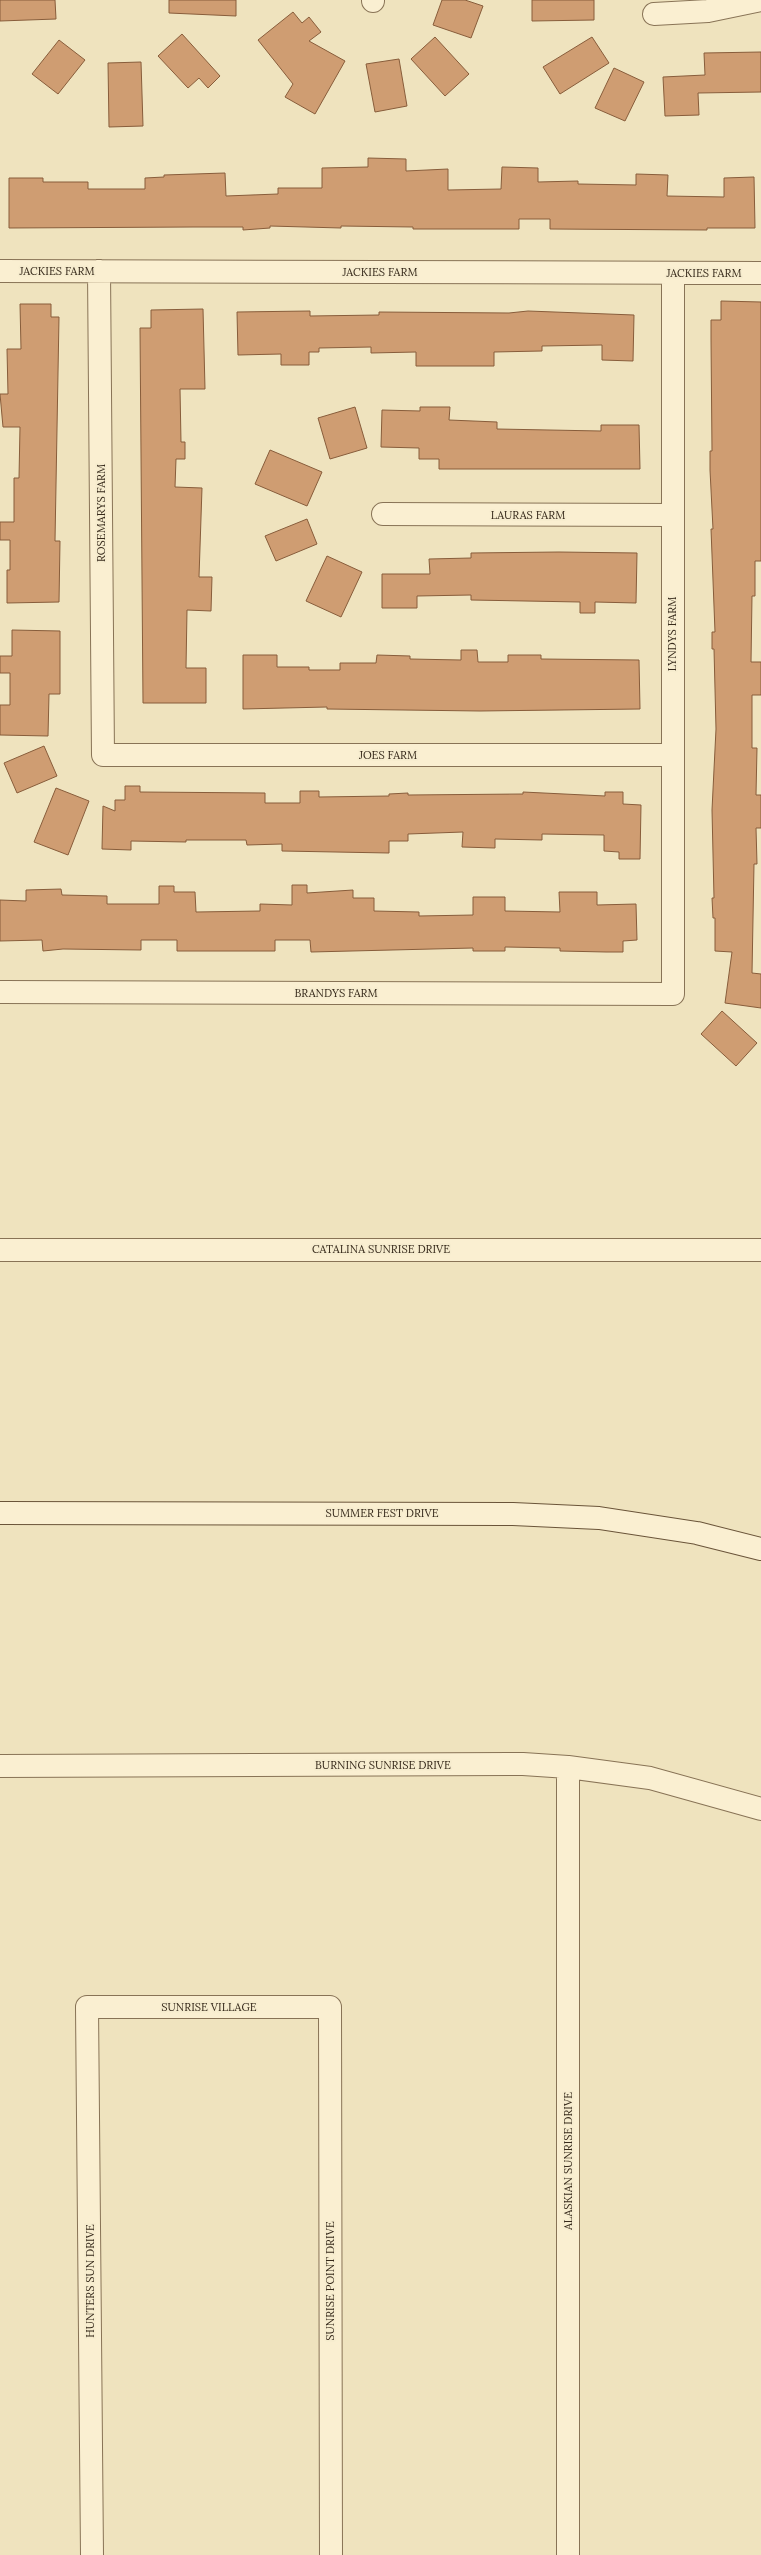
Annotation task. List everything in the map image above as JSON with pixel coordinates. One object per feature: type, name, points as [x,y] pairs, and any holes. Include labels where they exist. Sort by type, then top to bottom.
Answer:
[{"type":"street","points":[[654,14],[708,11],[761,0]]},
{"type":"street","name":"JACKIES FARM","points":[[0,271],[761,274]]},
{"type":"street","name":"ROSEMARYS FARM","points":[[99,271],[103,755]]},
{"type":"street","name":"LYNDYS FARM","points":[[673,274],[673,994]]},
{"type":"street","name":"LAURAS FARM","points":[[383,514],[672,515]]},
{"type":"street","name":"JOES FARM","points":[[103,755],[672,755]]},
{"type":"street","name":"BRANDYS FARM","points":[[0,992],[673,994]]},
{"type":"street","name":"CATALINA SUNRISE DRIVE","points":[[0,1250],[761,1250]]},
{"type":"street","name":"SUMMER FEST DRIVE","points":[[0,1513],[386,1512],[536,1515],[599,1518],[697,1533],[761,1549]]},
{"type":"street","name":"BURNING SUNRISE DRIVE","points":[[0,1766],[523,1764],[568,1767],[650,1778],[761,1809]]},
{"type":"street","name":"ALASKIAN SUNRISE DRIVE","points":[[568,1767],[568,2555]]},
{"type":"street","name":"SUNRISE VILLAGE","points":[[88,2007],[330,2007]]},
{"type":"street","name":"HUNTERS SUN DRIVE","points":[[88,2007],[92,2555]]},
{"type":"street","name":"SUNRISE POINT DRIVE","points":[[330,2007],[331,2555]]},
{"type":"building","points":[[0,0],[55,0],[56,19],[0,21]]},
{"type":"building","points":[[169,0],[236,0],[236,16],[169,13]]},
{"type":"building","points":[[442,0],[465,0],[483,6],[471,38],[433,25]]},
{"type":"building","points":[[532,0],[594,0],[594,20],[532,21]]},
{"type":"building","points":[[293,12],[302,23],[309,17],[321,32],[309,41],[345,61],[315,114],[285,97],[293,84],[258,40]]},
{"type":"building","points":[[182,34],[220,76],[208,88],[199,78],[188,88],[158,56]]},
{"type":"building","points":[[435,37],[469,74],[445,96],[411,59]]},
{"type":"building","points":[[592,37],[609,63],[560,94],[543,67]]},
{"type":"building","points":[[59,40],[85,60],[58,94],[32,74]]},
{"type":"building","points":[[761,52],[761,92],[698,93],[699,115],[665,116],[663,77],[705,75],[704,53]]},
{"type":"building","points":[[399,59],[407,106],[375,112],[366,64]]},
{"type":"building","points":[[141,62],[143,126],[109,127],[108,63]]},
{"type":"building","points":[[614,68],[644,82],[625,121],[595,108]]},
{"type":"building","points":[[368,158],[406,159],[406,171],[448,169],[448,190],[501,189],[502,167],[538,168],[538,182],[578,181],[578,184],[636,185],[636,174],[668,175],[667,196],[724,197],[724,178],[754,177],[755,228],[707,228],[707,230],[550,229],[550,219],[519,219],[519,229],[413,229],[413,227],[341,226],[341,228],[270,226],[270,228],[243,230],[243,227],[9,228],[9,178],[43,178],[43,182],[88,182],[88,189],[145,189],[145,178],[164,177],[164,175],[225,173],[226,196],[278,194],[278,188],[322,188],[322,168],[368,167]]},
{"type":"building","points":[[721,301],[761,302],[761,561],[755,561],[755,596],[752,596],[751,662],[761,662],[761,695],[752,695],[752,748],[757,748],[756,795],[761,795],[761,828],[756,828],[757,864],[754,864],[752,973],[761,974],[761,1008],[725,1003],[732,952],[715,951],[715,918],[713,918],[712,810],[716,729],[714,649],[712,649],[712,632],[715,632],[710,470],[710,451],[712,451],[711,320],[721,320]]},
{"type":"building","points":[[20,304],[51,304],[51,317],[59,317],[55,541],[60,541],[59,602],[7,603],[7,570],[10,570],[10,540],[0,540],[0,522],[14,522],[14,478],[19,478],[20,427],[3,427],[0,394],[8,394],[7,349],[21,349]]},
{"type":"building","points":[[203,309],[205,389],[180,389],[181,442],[185,442],[185,459],[176,459],[175,487],[202,488],[199,577],[212,577],[211,611],[187,610],[186,668],[206,668],[206,703],[143,703],[140,328],[151,328],[151,310]]},
{"type":"building","points":[[310,311],[310,316],[379,315],[379,312],[509,313],[528,311],[634,315],[633,361],[602,360],[602,345],[542,346],[542,351],[494,352],[494,366],[416,366],[416,352],[371,353],[371,347],[319,348],[319,352],[309,352],[309,365],[281,365],[281,354],[238,355],[237,312]]},
{"type":"building","points":[[355,407],[367,448],[330,459],[318,418]]},
{"type":"building","points":[[420,407],[450,407],[449,420],[497,422],[497,429],[601,431],[601,425],[639,425],[640,469],[439,469],[439,459],[419,459],[419,448],[381,447],[382,410],[420,411]]},
{"type":"building","points":[[270,450],[322,472],[307,506],[255,484]]},
{"type":"building","points":[[307,519],[317,544],[276,561],[265,536]]},
{"type":"building","points":[[471,553],[637,553],[636,603],[595,602],[595,613],[580,613],[580,602],[471,600],[471,595],[417,596],[417,608],[382,608],[382,574],[430,574],[429,559],[471,558]]},
{"type":"building","points":[[327,556],[362,572],[341,617],[306,601]]},
{"type":"building","points":[[12,630],[60,631],[60,694],[49,694],[48,736],[0,735],[0,705],[10,705],[10,673],[0,673],[0,656],[12,656]]},
{"type":"building","points":[[461,650],[477,650],[478,662],[508,662],[508,655],[541,655],[541,659],[639,660],[640,709],[480,711],[327,709],[327,707],[243,709],[243,655],[277,655],[277,667],[309,667],[309,670],[340,670],[340,663],[376,663],[377,655],[410,656],[410,659],[461,660]]},
{"type":"building","points":[[44,746],[57,776],[17,793],[4,763]]},
{"type":"building","points":[[125,786],[140,786],[140,792],[265,793],[265,803],[300,803],[300,791],[319,791],[319,797],[389,796],[389,794],[408,793],[408,795],[523,794],[523,792],[605,796],[605,792],[623,792],[623,804],[641,805],[640,859],[619,859],[619,852],[604,851],[604,835],[542,834],[542,840],[495,839],[495,848],[462,847],[463,832],[408,834],[408,841],[389,841],[389,853],[282,851],[282,844],[247,845],[246,840],[186,840],[186,842],[131,841],[131,850],[102,849],[103,806],[115,811],[115,800],[125,800]]},
{"type":"building","points":[[56,788],[89,801],[68,855],[34,842]]},
{"type":"building","points":[[292,885],[307,885],[307,893],[353,890],[353,898],[374,898],[374,911],[419,912],[419,916],[473,915],[473,897],[505,897],[505,911],[560,912],[559,892],[597,892],[597,905],[636,904],[637,940],[623,941],[623,952],[560,951],[560,948],[505,947],[505,951],[473,951],[473,948],[311,952],[310,940],[275,940],[275,951],[177,951],[177,940],[141,940],[141,950],[63,949],[43,951],[42,940],[0,941],[0,900],[26,901],[26,890],[61,889],[62,895],[107,896],[107,904],[159,904],[159,886],[174,886],[174,892],[195,892],[196,912],[260,911],[260,904],[292,905]]},
{"type":"building","points":[[722,1011],[757,1043],[736,1066],[701,1034]]}]
